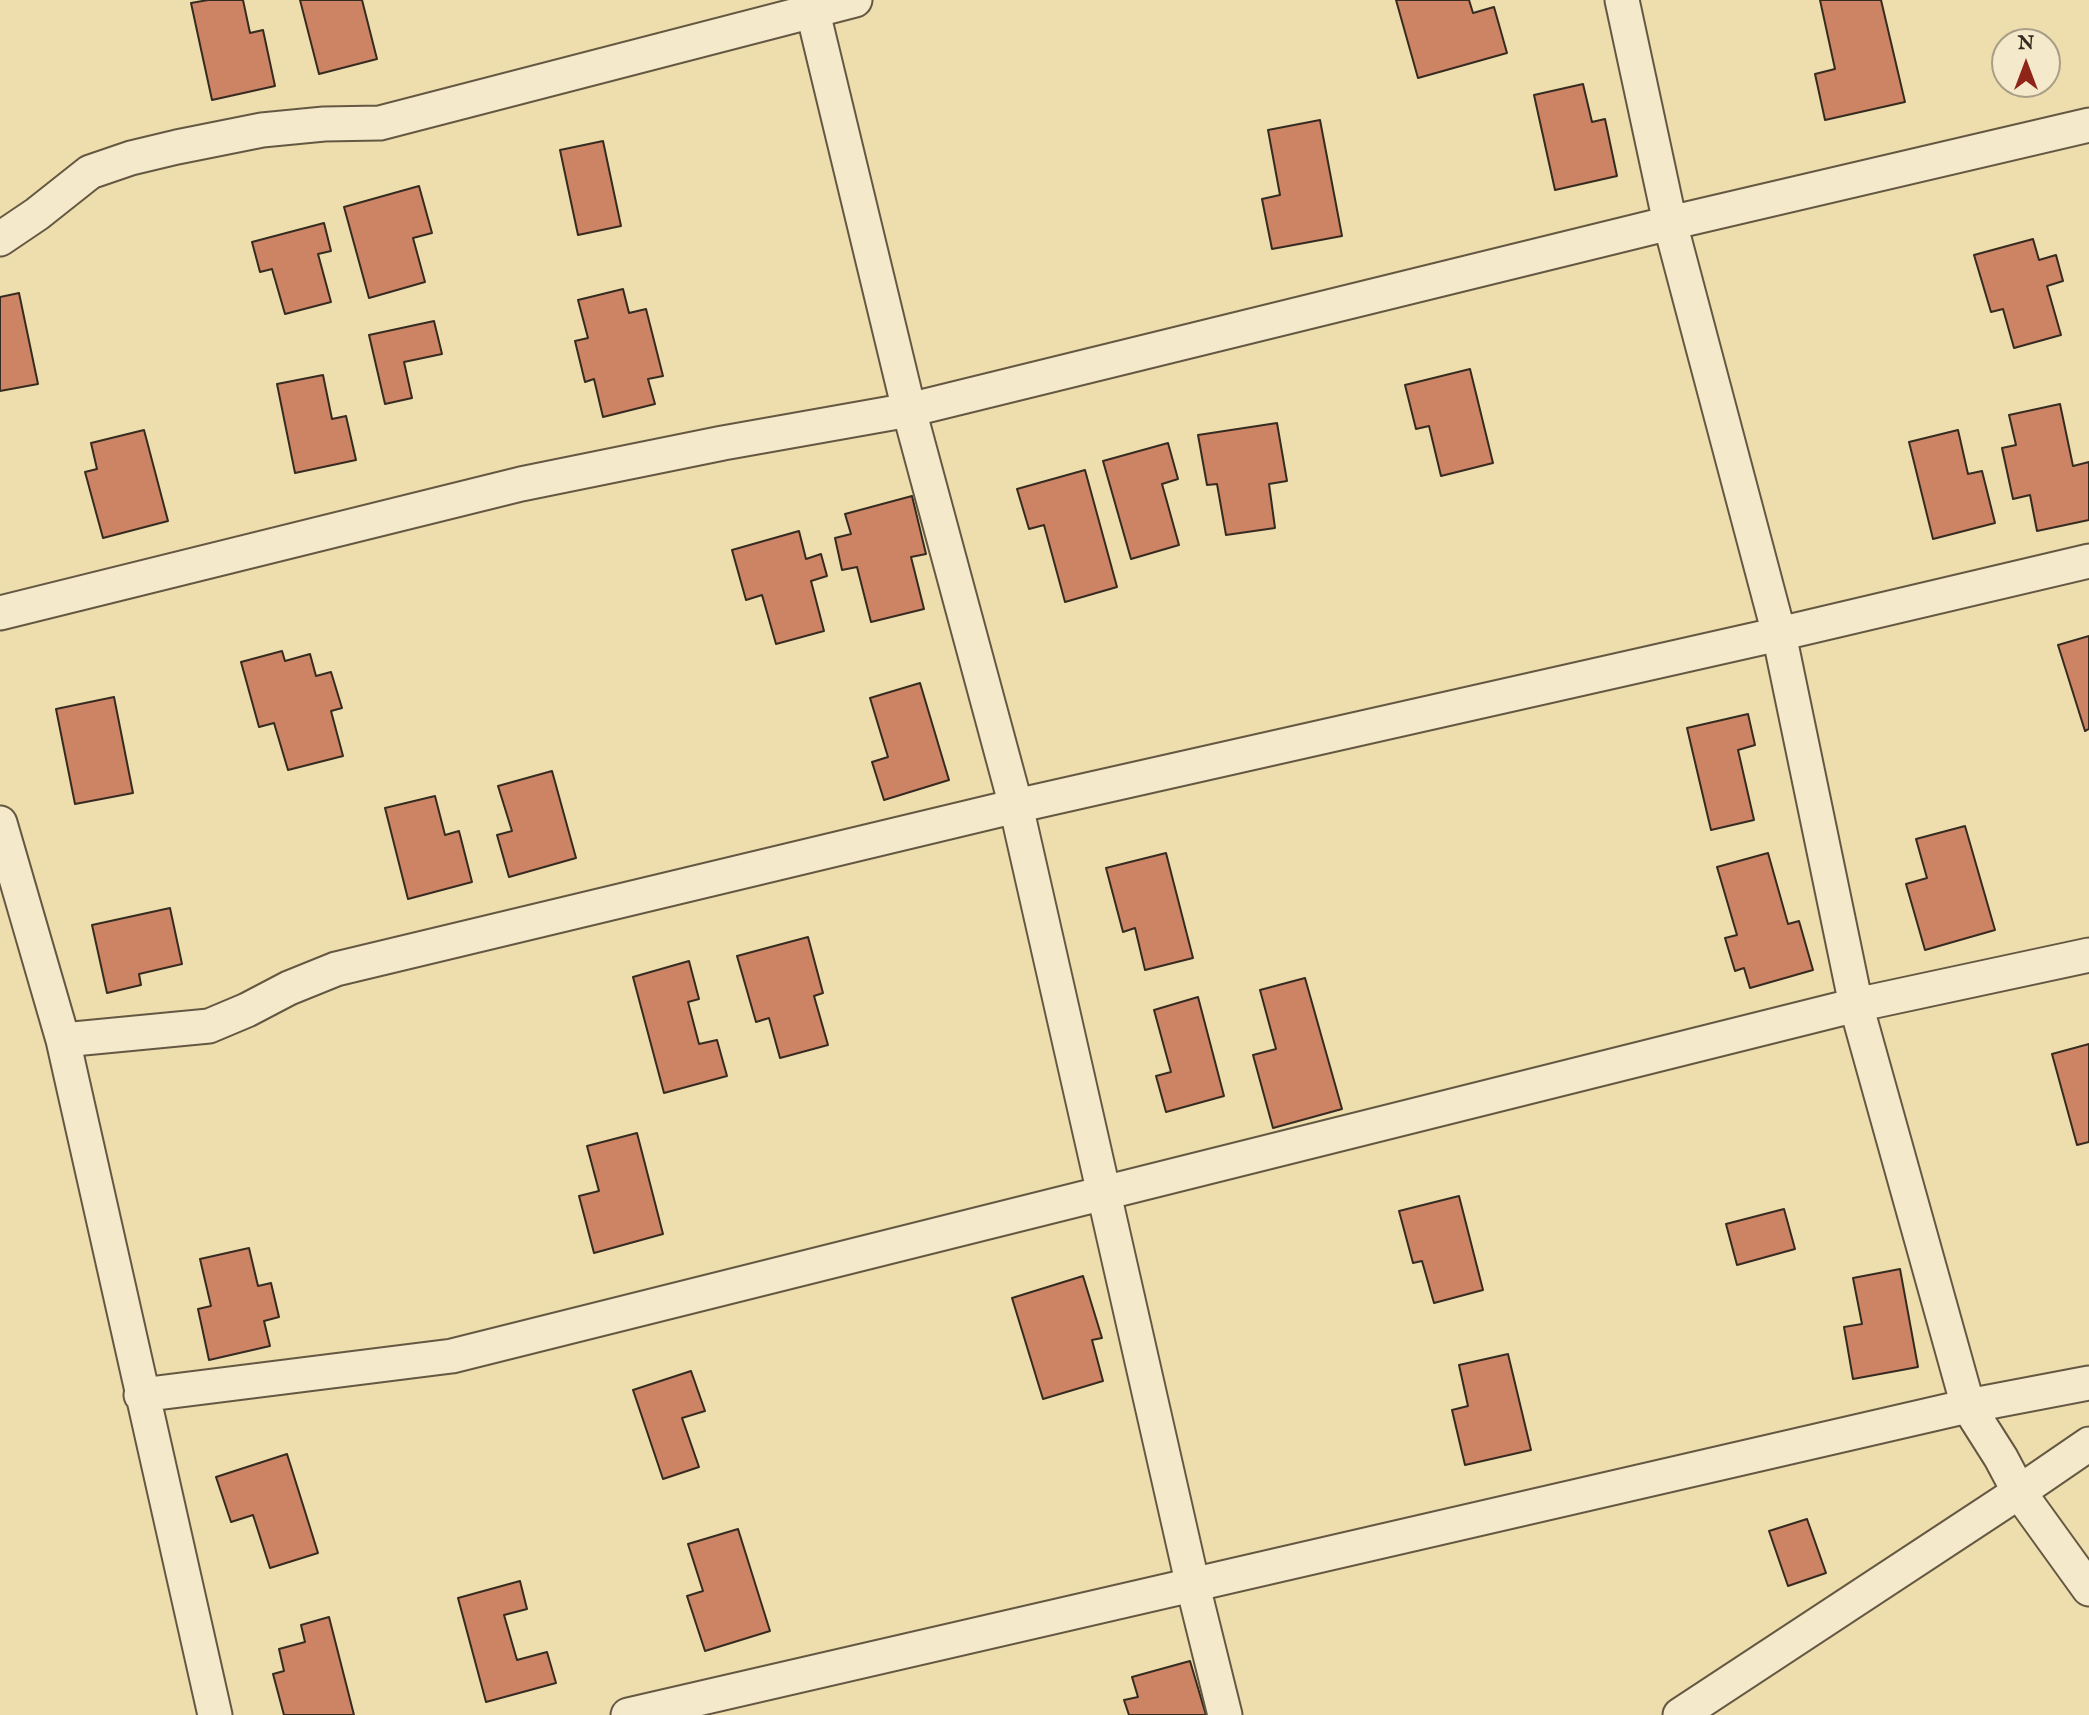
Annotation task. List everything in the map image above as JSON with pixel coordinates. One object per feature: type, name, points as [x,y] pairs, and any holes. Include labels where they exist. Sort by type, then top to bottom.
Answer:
[{"type":"street","points":[[0,239],[90,172],[131,158],[262,130],[324,124],[380,123],[811,5],[855,0]]},
{"type":"street","points":[[1622,0],[1670,223],[1779,634],[1856,1005],[1968,1406],[2019,1492],[2089,1589]]},
{"type":"street","points":[[811,5],[909,410],[1016,806],[1193,1586],[1225,1715]]},
{"type":"street","points":[[0,613],[521,484],[723,443],[909,410],[1670,223],[2089,125]]},
{"type":"street","points":[[63,1040],[209,1026],[335,969],[1016,806],[1779,634],[2089,561]]},
{"type":"street","points":[[0,823],[63,1040],[215,1715]]},
{"type":"street","points":[[141,1395],[452,1356],[1856,1005],[2089,955]]},
{"type":"street","points":[[628,1715],[1968,1406],[2089,1383]]},
{"type":"street","points":[[1680,1715],[2089,1444]]},
{"type":"building","points":[[243,0],[250,33],[263,30],[275,86],[212,100],[191,3]]},
{"type":"building","points":[[300,0],[362,0],[377,59],[319,74]]},
{"type":"building","points":[[1396,0],[1469,0],[1473,13],[1494,7],[1507,53],[1418,78]]},
{"type":"building","points":[[1820,0],[1881,0],[1905,102],[1825,120],[1815,74],[1835,69]]},
{"type":"building","points":[[1583,84],[1592,122],[1605,119],[1617,176],[1555,190],[1534,95]]},
{"type":"building","points":[[1320,120],[1342,236],[1272,249],[1262,199],[1280,195],[1268,130]]},
{"type":"building","points":[[603,141],[621,226],[578,235],[560,150]]},
{"type":"building","points":[[419,186],[432,233],[413,238],[425,282],[369,298],[344,207]]},
{"type":"building","points":[[324,223],[331,251],[318,254],[331,302],[285,314],[272,269],[260,272],[252,242]]},
{"type":"building","points":[[2033,239],[2039,260],[2056,255],[2063,281],[2047,286],[2061,335],[2014,348],[2003,309],[1991,312],[1974,255]]},
{"type":"building","points":[[623,289],[629,313],[646,309],[663,376],[648,379],[655,404],[603,417],[594,379],[585,382],[575,341],[588,338],[578,300]]},
{"type":"building","points":[[19,293],[38,384],[0,391],[0,297]]},
{"type":"building","points":[[434,321],[442,354],[404,362],[412,398],[385,404],[369,335]]},
{"type":"building","points":[[1470,369],[1493,463],[1441,476],[1429,426],[1416,429],[1405,385]]},
{"type":"building","points":[[323,375],[332,419],[346,416],[356,460],[295,473],[277,384]]},
{"type":"building","points":[[2060,404],[2073,466],[2089,462],[2089,520],[2037,531],[2030,495],[2013,499],[2002,448],[2016,445],[2009,415]]},
{"type":"building","points":[[1277,423],[1287,481],[1269,484],[1275,528],[1226,535],[1217,484],[1207,485],[1198,435]]},
{"type":"building","points":[[144,430],[168,521],[103,538],[85,472],[97,469],[91,443]]},
{"type":"building","points":[[1958,430],[1968,474],[1982,471],[1995,523],[1933,539],[1909,442]]},
{"type":"building","points":[[1168,443],[1178,479],[1162,484],[1179,545],[1131,559],[1103,461]]},
{"type":"building","points":[[1085,470],[1117,587],[1065,602],[1044,525],[1029,529],[1017,489]]},
{"type":"building","points":[[912,496],[926,554],[911,557],[924,609],[871,622],[857,567],[842,570],[835,538],[851,534],[845,514]]},
{"type":"building","points":[[799,531],[806,559],[821,554],[827,576],[811,581],[824,631],[776,644],[762,595],[746,600],[732,550]]},
{"type":"building","points":[[2089,636],[2089,729],[2085,731],[2058,645]]},
{"type":"building","points":[[282,651],[285,661],[310,654],[316,676],[331,672],[342,708],[331,711],[343,756],[288,770],[274,723],[259,727],[241,662]]},
{"type":"building","points":[[920,683],[949,780],[884,800],[872,762],[888,757],[870,698]]},
{"type":"building","points":[[114,697],[133,793],[75,804],[56,709]]},
{"type":"building","points":[[1748,714],[1755,745],[1738,750],[1754,820],[1711,830],[1687,728]]},
{"type":"building","points":[[552,771],[576,858],[509,877],[497,835],[512,831],[498,786]]},
{"type":"building","points":[[435,796],[445,835],[459,831],[472,882],[408,899],[385,808]]},
{"type":"building","points":[[1965,826],[1995,930],[1925,950],[1906,884],[1927,878],[1916,839]]},
{"type":"building","points":[[1166,853],[1193,958],[1145,970],[1135,928],[1123,932],[1106,868]]},
{"type":"building","points":[[1768,853],[1788,924],[1799,921],[1813,970],[1750,988],[1744,968],[1735,971],[1725,938],[1737,935],[1717,867]]},
{"type":"building","points":[[170,908],[182,964],[139,974],[141,985],[107,993],[92,925]]},
{"type":"building","points":[[808,937],[823,993],[814,996],[828,1045],[780,1058],[769,1018],[756,1022],[737,956]]},
{"type":"building","points":[[689,961],[699,999],[688,1002],[699,1044],[717,1040],[727,1076],[664,1093],[633,977]]},
{"type":"building","points":[[1305,978],[1342,1109],[1273,1128],[1253,1055],[1276,1049],[1260,990]]},
{"type":"building","points":[[1198,997],[1224,1096],[1166,1112],[1156,1076],[1171,1072],[1154,1010]]},
{"type":"building","points":[[2089,1044],[2089,1142],[2077,1145],[2052,1054]]},
{"type":"building","points":[[637,1133],[663,1234],[594,1253],[579,1196],[599,1191],[587,1146]]},
{"type":"building","points":[[1459,1196],[1483,1290],[1434,1303],[1422,1261],[1413,1263],[1399,1211]]},
{"type":"building","points":[[1784,1209],[1795,1249],[1737,1265],[1726,1224]]},
{"type":"building","points":[[249,1248],[258,1286],[271,1283],[279,1317],[264,1321],[270,1346],[209,1360],[198,1309],[211,1306],[200,1259]]},
{"type":"building","points":[[1900,1269],[1918,1367],[1853,1379],[1844,1327],[1862,1324],[1853,1278]]},
{"type":"building","points":[[1083,1276],[1102,1338],[1092,1340],[1103,1381],[1043,1399],[1012,1298]]},
{"type":"building","points":[[1508,1354],[1531,1450],[1465,1465],[1452,1410],[1468,1406],[1459,1365]]},
{"type":"building","points":[[691,1371],[705,1411],[682,1418],[699,1467],[663,1479],[633,1390]]},
{"type":"building","points":[[287,1454],[318,1553],[270,1568],[253,1515],[231,1522],[216,1477]]},
{"type":"building","points":[[1807,1519],[1826,1573],[1788,1586],[1769,1531]]},
{"type":"building","points":[[738,1529],[770,1631],[705,1651],[687,1596],[703,1591],[688,1544]]},
{"type":"building","points":[[520,1581],[527,1609],[504,1615],[517,1660],[547,1652],[556,1683],[486,1702],[458,1598]]},
{"type":"building","points":[[329,1617],[354,1715],[284,1715],[273,1674],[284,1671],[279,1649],[305,1642],[301,1625]]},
{"type":"building","points":[[1190,1661],[1206,1715],[1129,1715],[1124,1700],[1138,1697],[1132,1677]]}]
